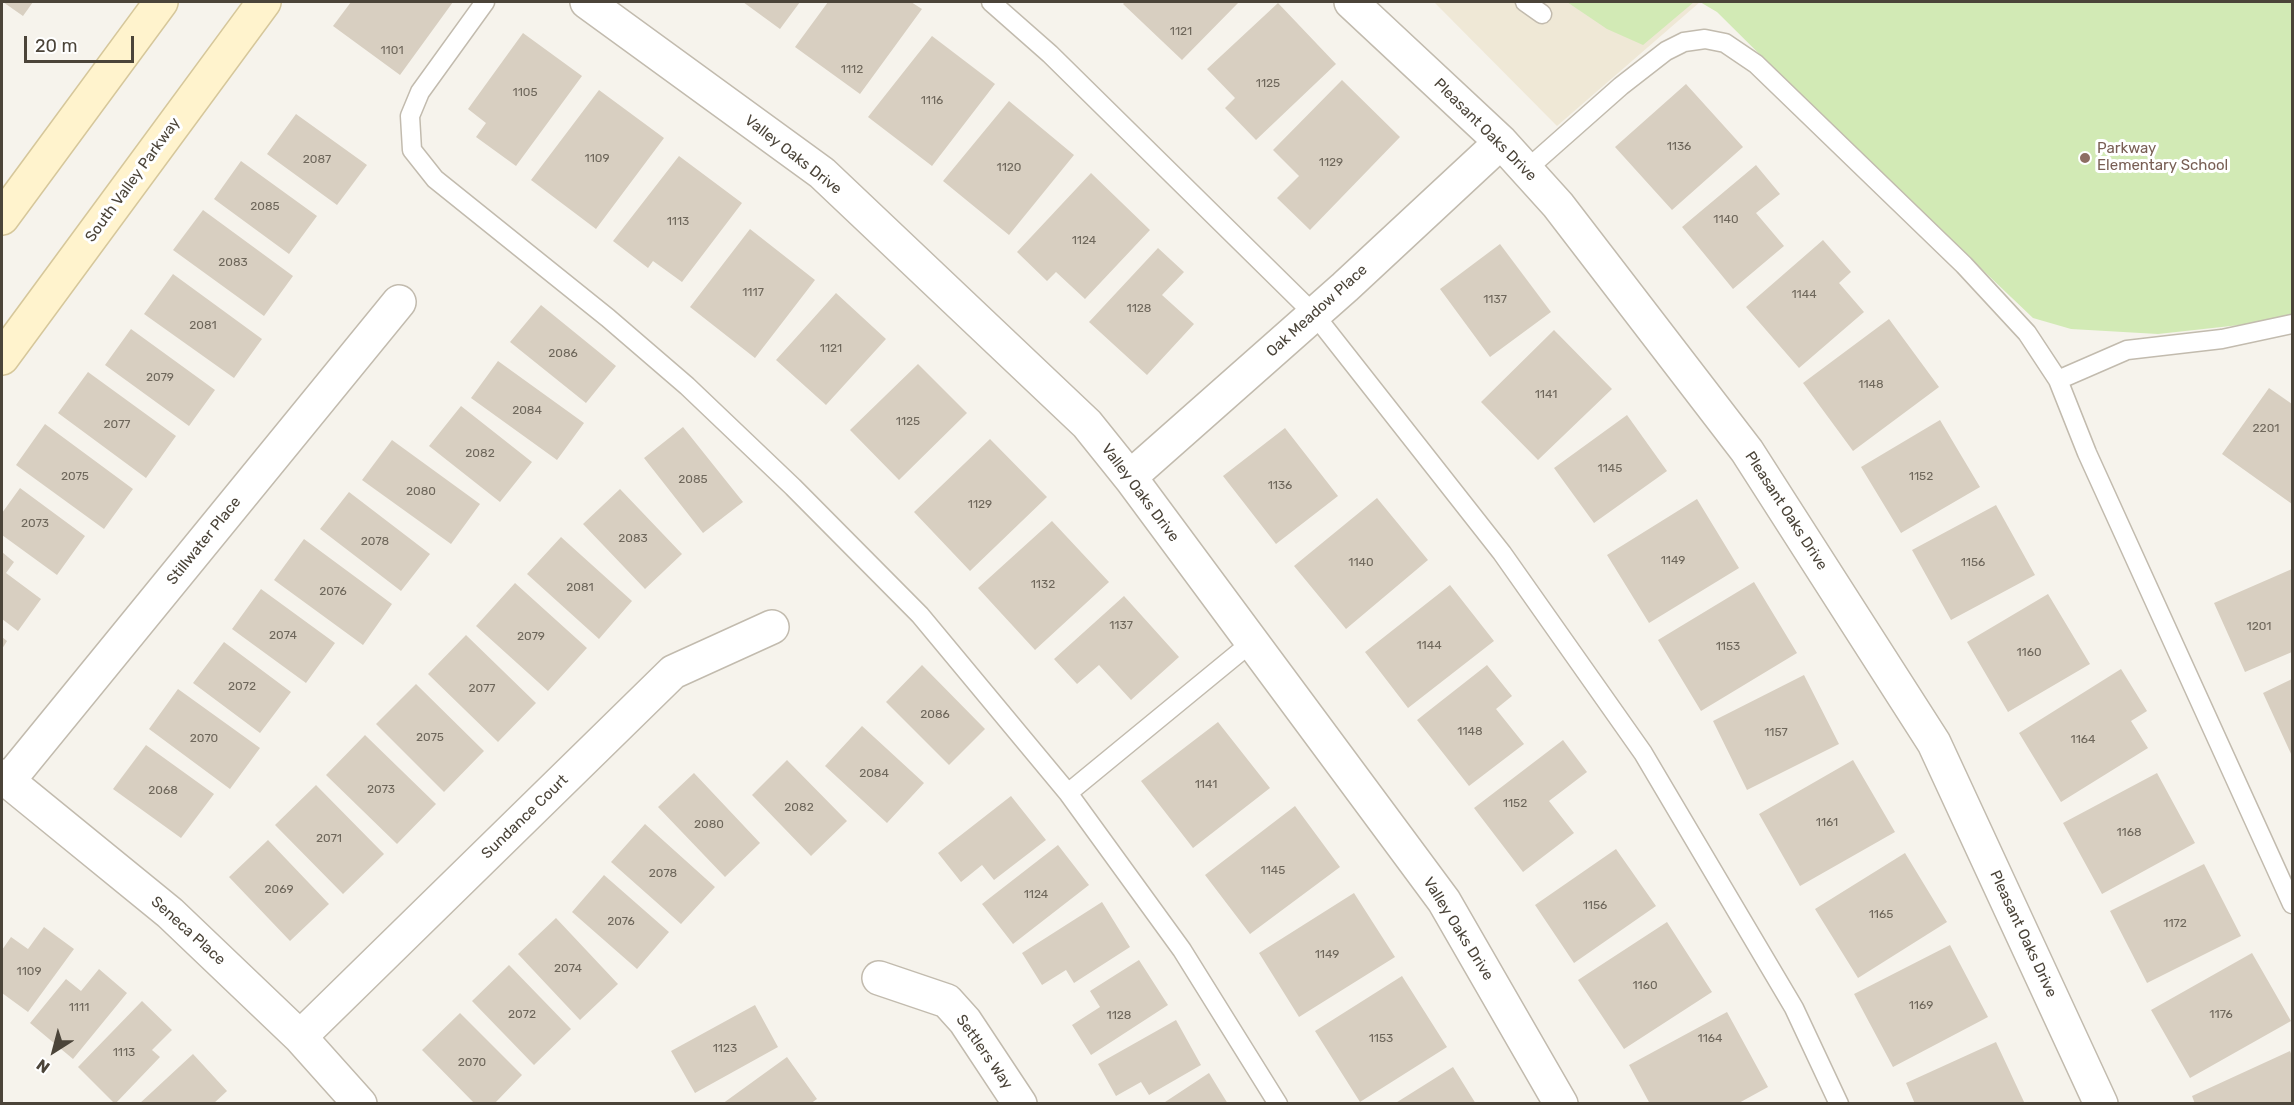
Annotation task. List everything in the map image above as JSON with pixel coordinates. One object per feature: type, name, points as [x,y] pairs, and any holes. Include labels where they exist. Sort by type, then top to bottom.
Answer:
[{"type":"main road","points":[[2,218],[161,2]]},
{"type":"main road","name":"South Valley Parkway","points":[[2,358],[264,2]]},
{"type":"street","name":"Pleasant Oaks Drive","points":[[1351,2],[1501,142],[1558,205],[1747,451],[1934,743],[2101,1104]]},
{"type":"street","name":"Valley Oaks Drive","points":[[603,6],[822,173],[1087,424],[1132,480],[1444,901],[1561,1104]]},
{"type":"street","name":"Oak Meadow Place","points":[[1132,480],[1138,470],[1314,314],[1501,142]]},
{"type":"street","name":"Stillwater Place","points":[[5,778],[399,302]]},
{"type":"street","name":"Sundance Court","points":[[300,1037],[673,672],[772,627]]},
{"type":"street","name":"Seneca Place","points":[[5,778],[170,913],[300,1037],[360,1104]]},
{"type":"street","name":"Settlers Way","points":[[879,978],[947,1001],[965,1021],[1020,1104]]},
{"type":"lane","points":[[485,2],[420,92],[410,116],[412,150],[435,178],[608,318],[687,386],[793,487],[920,615],[1068,793],[1182,950],[1278,1104]]},
{"type":"lane","points":[[991,2],[1067,71],[1314,314],[1502,553],[1643,753],[1794,1008],[1839,1104]]},
{"type":"lane","points":[[1525,2],[1542,14]]},
{"type":"lane","points":[[1526,170],[1621,86],[1666,51],[1684,42],[1705,39],[1725,44],[1756,64],[1964,265],[2027,333],[2058,380],[2091,464],[2292,904]]},
{"type":"lane","points":[[2058,380],[2127,350],[2222,339],[2292,324]]},
{"type":"lane","points":[[1068,793],[1252,642]]},
{"type":"shaded area","points":[[1434,2],[1700,2],[1557,126]]},
{"type":"green space","points":[[1567,2],[1694,2],[1643,45],[1607,29]]},
{"type":"green space","name":"Parkway Elementary School","points":[[1700,2],[2292,2],[2292,316],[2276,321],[2158,334],[2071,329],[2033,318],[1842,136],[1717,12]]},
{"type":"building","points":[[3,2],[33,2],[23,16]]},
{"type":"building","points":[[351,2],[453,2],[400,75],[333,26]]},
{"type":"building","points":[[743,2],[800,2],[780,29]]},
{"type":"building","points":[[828,2],[911,2],[922,9],[860,94],[795,47]]},
{"type":"building","points":[[1125,2],[1239,2],[1182,60],[1123,4]]},
{"type":"building","points":[[1278,3],[1336,64],[1256,140],[1225,108],[1235,98],[1207,69]]},
{"type":"building","points":[[523,33],[582,76],[516,166],[476,137],[486,123],[468,109]]},
{"type":"building","points":[[932,36],[995,84],[932,166],[868,117]]},
{"type":"building","points":[[1342,80],[1400,137],[1310,230],[1277,198],[1299,176],[1273,150]]},
{"type":"building","points":[[1686,84],[1743,147],[1672,210],[1615,147]]},
{"type":"building","points":[[599,90],[664,138],[596,229],[531,180]]},
{"type":"building","points":[[1009,101],[1074,155],[1009,235],[943,181]]},
{"type":"building","points":[[296,114],[367,165],[337,205],[267,154]]},
{"type":"building","points":[[679,156],[742,203],[682,282],[653,261],[648,268],[613,241]]},
{"type":"building","points":[[241,161],[317,216],[289,254],[214,199]]},
{"type":"building","points":[[1756,165],[1780,194],[1756,213],[1784,246],[1733,289],[1682,227]]},
{"type":"building","points":[[1091,173],[1150,230],[1085,299],[1056,272],[1047,281],[1017,252]]},
{"type":"building","points":[[203,210],[293,276],[264,316],[173,250]]},
{"type":"building","points":[[750,229],[815,280],[755,358],[690,307]]},
{"type":"building","points":[[1823,240],[1851,272],[1839,283],[1864,312],[1799,368],[1746,307]]},
{"type":"building","points":[[1500,244],[1551,312],[1490,357],[1440,289]]},
{"type":"building","points":[[1158,248],[1184,272],[1162,295],[1194,324],[1147,375],[1089,322]]},
{"type":"building","points":[[173,274],[262,339],[234,378],[144,314]]},
{"type":"building","points":[[836,293],[886,339],[826,405],[776,360]]},
{"type":"building","points":[[541,305],[616,366],[586,403],[510,342]]},
{"type":"building","points":[[1889,319],[1939,387],[1853,451],[1803,383]]},
{"type":"building","points":[[131,329],[215,390],[189,426],[105,365]]},
{"type":"building","points":[[1554,330],[1612,389],[1538,460],[1481,402]]},
{"type":"building","points":[[498,361],[584,423],[557,460],[471,398]]},
{"type":"building","points":[[918,364],[967,413],[899,480],[850,430]]},
{"type":"building","points":[[88,372],[176,436],[146,478],[58,413]]},
{"type":"building","points":[[2269,388],[2292,404],[2292,504],[2222,454]]},
{"type":"building","points":[[461,406],[532,462],[500,502],[429,446]]},
{"type":"building","points":[[1627,415],[1667,471],[1594,523],[1554,468]]},
{"type":"building","points":[[1940,420],[1980,487],[1901,533],[1861,467]]},
{"type":"building","points":[[45,424],[133,489],[104,529],[16,465]]},
{"type":"building","points":[[683,427],[743,502],[703,533],[644,458]]},
{"type":"building","points":[[1285,428],[1338,496],[1276,544],[1223,476]]},
{"type":"building","points":[[990,439],[1047,497],[970,571],[914,512]]},
{"type":"building","points":[[392,440],[480,504],[451,544],[362,480]]},
{"type":"building","points":[[20,488],[85,536],[57,575],[2,535],[2,513]]},
{"type":"building","points":[[620,489],[682,554],[645,589],[583,524]]},
{"type":"building","points":[[349,492],[430,554],[401,591],[320,529]]},
{"type":"building","points":[[1377,498],[1428,560],[1346,629],[1294,566]]},
{"type":"building","points":[[1697,499],[1739,568],[1649,623],[1607,555]]},
{"type":"building","points":[[1996,505],[2035,575],[1951,620],[1912,550]]},
{"type":"building","points":[[1052,521],[1109,582],[1035,650],[978,588]]},
{"type":"building","points":[[561,537],[632,601],[599,639],[527,574]]},
{"type":"building","points":[[304,539],[392,604],[363,645],[274,580]]},
{"type":"building","points":[[2,552],[14,562],[6,573],[41,599],[18,631],[2,619]]},
{"type":"building","points":[[2292,569],[2292,652],[2245,672],[2214,603]]},
{"type":"building","points":[[1754,582],[1797,653],[1701,711],[1658,640]]},
{"type":"building","points":[[515,583],[587,648],[548,691],[476,626]]},
{"type":"building","points":[[1450,585],[1494,641],[1408,708],[1365,652]]},
{"type":"building","points":[[261,589],[335,643],[306,683],[232,629]]},
{"type":"building","points":[[2048,594],[2090,664],[2008,712],[1967,642]]},
{"type":"building","points":[[1124,596],[1179,657],[1131,700],[1099,665],[1077,684],[1054,659]]},
{"type":"building","points":[[466,635],[536,703],[498,742],[428,674]]},
{"type":"building","points":[[2,637],[7,641],[2,649]]},
{"type":"building","points":[[224,642],[291,692],[260,733],[193,683]]},
{"type":"building","points":[[922,665],[985,729],[949,765],[886,702]]},
{"type":"building","points":[[1487,665],[1512,696],[1496,709],[1524,744],[1469,786],[1417,720]]},
{"type":"building","points":[[2121,669],[2147,711],[2131,721],[2148,748],[2061,802],[2019,733]]},
{"type":"building","points":[[1804,675],[1839,744],[1747,790],[1713,721]]},
{"type":"building","points":[[2292,679],[2292,756],[2263,693]]},
{"type":"building","points":[[416,684],[484,751],[444,792],[376,724]]},
{"type":"building","points":[[178,689],[260,748],[230,789],[149,729]]},
{"type":"building","points":[[1218,722],[1270,788],[1193,848],[1141,781]]},
{"type":"building","points":[[862,726],[924,783],[887,823],[825,766]]},
{"type":"building","points":[[365,735],[436,804],[397,844],[326,775]]},
{"type":"building","points":[[1563,740],[1587,772],[1549,801],[1574,833],[1523,872],[1474,808]]},
{"type":"building","points":[[146,745],[214,794],[181,838],[113,789]]},
{"type":"building","points":[[787,760],[847,821],[811,856],[752,795]]},
{"type":"building","points":[[1853,760],[1895,832],[1800,886],[1759,814]]},
{"type":"building","points":[[694,773],[760,843],[725,877],[658,807]]},
{"type":"building","points":[[2157,773],[2195,843],[2102,894],[2063,823]]},
{"type":"building","points":[[316,785],[384,854],[343,894],[275,825]]},
{"type":"building","points":[[1011,796],[1046,840],[994,880],[982,865],[961,882],[938,853]]},
{"type":"building","points":[[1295,806],[1340,867],[1250,934],[1205,875]]},
{"type":"building","points":[[645,824],[715,887],[681,924],[611,862]]},
{"type":"building","points":[[268,840],[329,904],[290,941],[229,877]]},
{"type":"building","points":[[1058,845],[1089,885],[1013,944],[982,904]]},
{"type":"building","points":[[1616,849],[1656,906],[1574,963],[1535,905]]},
{"type":"building","points":[[1905,853],[1947,922],[1858,978],[1815,909]]},
{"type":"building","points":[[2204,864],[2241,936],[2147,983],[2110,911]]},
{"type":"building","points":[[604,875],[669,932],[637,969],[572,912]]},
{"type":"building","points":[[1354,893],[1395,957],[1299,1017],[1259,953]]},
{"type":"building","points":[[1102,902],[1130,947],[1074,983],[1066,970],[1042,985],[1022,953]]},
{"type":"building","points":[[556,918],[618,984],[580,1020],[518,954]]},
{"type":"building","points":[[1667,922],[1712,992],[1624,1049],[1578,980]]},
{"type":"building","points":[[44,927],[74,949],[28,1012],[2,993],[2,950],[11,937],[28,949]]},
{"type":"building","points":[[1950,945],[1988,1017],[1893,1067],[1854,994]]},
{"type":"building","points":[[2252,953],[2291,1021],[2190,1078],[2151,1010]]},
{"type":"building","points":[[1139,960],[1168,1005],[1091,1055],[1072,1025],[1100,1007],[1090,991]]},
{"type":"building","points":[[509,965],[571,1029],[534,1065],[472,1001]]},
{"type":"building","points":[[99,969],[127,993],[73,1059],[30,1023],[66,979],[81,991]]},
{"type":"building","points":[[1402,976],[1447,1047],[1360,1102],[1315,1031]]},
{"type":"building","points":[[142,1001],[172,1030],[152,1050],[160,1057],[115,1104],[78,1067]]},
{"type":"building","points":[[755,1005],[778,1047],[695,1093],[671,1051]]},
{"type":"building","points":[[1727,1012],[1768,1087],[1737,1104],[1650,1104],[1629,1065]]},
{"type":"building","points":[[460,1013],[522,1075],[494,1104],[475,1104],[422,1050]]},
{"type":"building","points":[[1176,1020],[1201,1065],[1149,1095],[1141,1082],[1116,1096],[1098,1064]]},
{"type":"building","points":[[1996,1042],[2025,1104],[1915,1104],[1906,1083]]},
{"type":"building","points":[[2290,1051],[2292,1056],[2292,1104],[2195,1104],[2192,1096]]},
{"type":"building","points":[[193,1054],[227,1091],[213,1104],[139,1104]]},
{"type":"building","points":[[787,1057],[817,1099],[810,1104],[722,1104]]},
{"type":"building","points":[[1453,1067],[1476,1104],[1394,1104]]},
{"type":"building","points":[[1209,1073],[1228,1104],[1162,1104]]},
{"type":"place","name":"Parkway Elementary School","points":[[2085,158]]}]
